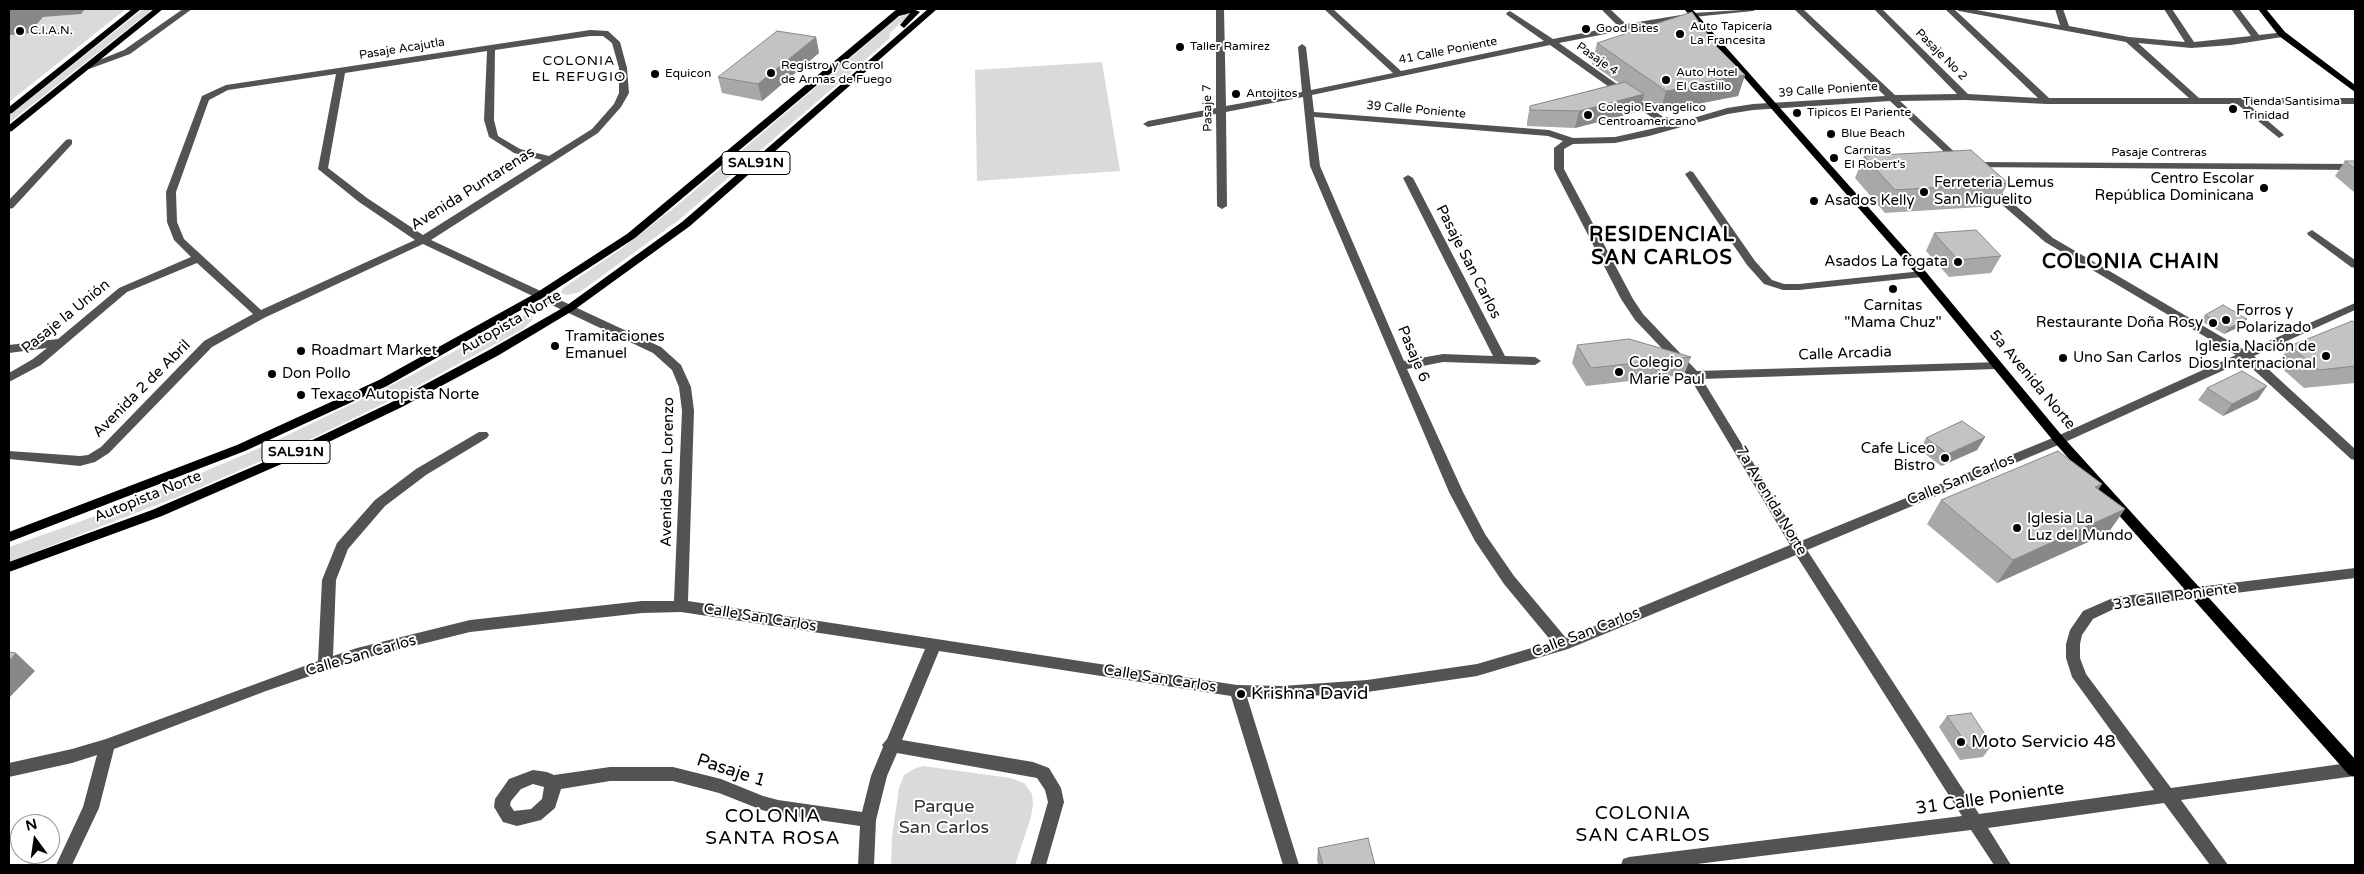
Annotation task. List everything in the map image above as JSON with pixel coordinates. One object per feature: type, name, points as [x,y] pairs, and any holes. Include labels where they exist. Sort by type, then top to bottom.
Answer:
[{"type":"main road","points":[[9,110],[137,9]]},
{"type":"main road","points":[[9,129],[160,9]]},
{"type":"main road","name":"Autopista Norte","points":[[9,567],[157,513],[289,456],[407,399],[495,352],[570,308],[686,224],[933,9]]},
{"type":"main road","points":[[2262,9],[2282,34],[2355,89]]},
{"type":"main road","points":[[899,39],[896,37],[897,32],[916,13],[914,10],[900,11]]},
{"type":"main road","name":"Autopista Norte","points":[[9,537],[241,448],[383,383],[540,295],[631,236],[900,11]]},
{"type":"main road","name":"5a Avenida Norte","points":[[1690,12],[1922,274],[2059,440],[2355,770]]},
{"type":"street","points":[[86,67],[127,52],[188,9]]},
{"type":"street","name":"Pasaje 7","points":[[1220,9],[1222,206]]},
{"type":"street","points":[[1328,9],[1398,74]]},
{"type":"street","points":[[1605,9],[1624,27]]},
{"type":"street","name":"41 Calle Poniente","points":[[1148,124],[1306,94],[1690,12],[1753,9]]},
{"type":"street","points":[[1798,9],[1963,165],[2049,240],[2246,356],[2355,456]]},
{"type":"street","name":"Pasaje No 2","points":[[1878,9],[1965,97]]},
{"type":"street","points":[[1949,9],[2047,101]]},
{"type":"street","points":[[1959,9],[2129,40],[2191,44],[2282,34]]},
{"type":"street","points":[[2059,9],[2065,28]]},
{"type":"street","points":[[2168,9],[2191,44]]},
{"type":"street","points":[[2235,9],[2257,38]]},
{"type":"street","name":"Pasaje 4","points":[[1510,13],[1670,126]]},
{"type":"street","name":"Pasaje Acajutla","points":[[199,258],[179,240],[172,222],[171,192],[205,98],[226,88],[590,33],[605,33]]},
{"type":"street","name":"Avenida Puntarenas","points":[[260,314],[423,240],[595,131],[618,106],[624,93],[623,68],[616,42],[605,33]]},
{"type":"street","points":[[2129,40],[2196,100]]},
{"type":"street","name":"Pasaje 6","points":[[1302,47],[1315,166],[1400,366],[1456,492],[1476,530],[1504,572],[1563,645]]},
{"type":"street","points":[[491,48],[489,120],[494,137],[517,151],[550,158]]},
{"type":"street","name":"Avenida San Lorenzo","points":[[341,72],[323,169],[363,200],[423,240],[657,350],[671,361],[682,376],[688,411],[681,606]]},
{"type":"street","name":"39 Calle Poniente","points":[[1309,114],[1549,134],[1572,140],[1615,140],[1646,134],[1727,111],[1891,98],[1965,97],[2047,101],[2355,101]]},
{"type":"street","points":[[2238,100],[2279,135]]},
{"type":"street","name":"7a Avenida Norte","points":[[1572,140],[1559,148],[1559,169],[1627,299],[1639,317],[1694,375],[1798,547],[2003,865]]},
{"type":"street","points":[[9,206],[69,142]]},
{"type":"street","name":"Pasaje Contreras","points":[[1963,165],[2355,167]]},
{"type":"street","points":[[1690,174],[1751,263],[1768,282],[1783,287],[1799,287],[1922,274]]},
{"type":"street","name":"Pasaje San Carlos","points":[[1408,178],[1501,360]]},
{"type":"street","points":[[2312,233],[2355,265]]},
{"type":"street","points":[[199,258],[260,314]]},
{"type":"street","name":"Pasaje la Unión","points":[[9,378],[38,362],[123,290],[199,258]]},
{"type":"street","name":"Calle San Carlos","points":[[9,770],[72,756],[108,745],[261,687],[357,654],[470,626],[599,611],[681,606],[1237,691],[1282,692],[1367,686],[1477,670],[1563,645],[2059,440],[2355,306]]},
{"type":"street","name":"Avenida 2 de Abril","points":[[9,456],[80,461],[91,459],[105,450],[208,344],[260,314]]},
{"type":"street","points":[[9,349],[61,342]]},
{"type":"street","points":[[1400,366],[1443,358],[1535,361]]},
{"type":"street","name":"Calle Arcadia","points":[[1694,375],[1996,365]]},
{"type":"street","points":[[325,666],[329,580],[342,547],[380,504],[421,472],[483,435]]},
{"type":"street","name":"33 Calle Poniente","points":[[2220,865],[2079,678],[2073,658],[2072,644],[2078,627],[2088,615],[2096,610],[2127,601],[2355,573]]},
{"type":"street","points":[[866,865],[868,820],[874,792],[890,745],[934,646]]},
{"type":"street","points":[[1237,691],[1290,865]]},
{"type":"street","points":[[64,865],[91,808],[108,745]]},
{"type":"street","points":[[890,745],[1033,769],[1043,773],[1053,788],[1056,802],[1038,865]]},
{"type":"street","name":"31 Calle Poniente","points":[[1629,865],[1976,822],[2355,770]]},
{"type":"street","name":"Pasaje 1","points":[[551,783],[610,774],[650,772],[673,774],[721,786],[762,803],[778,807],[868,820]]},
{"type":"green space","points":[[9,9],[126,9],[9,102]]},
{"type":"green space","points":[[143,9],[153,9],[9,123],[9,115]]},
{"type":"green space","points":[[907,13],[909,15],[889,34],[890,38],[679,220],[580,292],[567,295],[561,292],[563,288],[621,249],[680,203],[896,19]]},
{"type":"green space","points":[[1102,62],[1120,171],[977,181],[975,70]]},
{"type":"green space","points":[[518,316],[533,316],[532,320],[523,329],[397,397],[309,440],[190,492],[9,562],[9,547],[126,505],[269,444],[410,376]]},
{"type":"green space","name":"Parque San Carlos","points":[[923,766],[1010,778],[1024,783],[1032,794],[1033,804],[1031,817],[1015,865],[891,865],[892,837],[899,788],[904,775]]},
{"type":"building","points":[[1692,12],[1715,45],[1745,75],[1666,91],[1597,43]]},
{"type":"building","points":[[777,31],[816,37],[758,84],[718,77]]},
{"type":"building","points":[[1625,82],[1644,94],[1579,111],[1530,110],[1530,106]]},
{"type":"building","points":[[1971,150],[2008,183],[1895,190],[1864,156]]},
{"type":"building","points":[[2345,161],[2355,161],[2355,169]]},
{"type":"building","points":[[1976,230],[2001,256],[1958,260],[1934,233]]},
{"type":"building","points":[[2223,305],[2247,319],[2229,328],[2205,315]]},
{"type":"building","points":[[2352,321],[2355,323],[2355,366],[2319,370],[2290,346]]},
{"type":"building","points":[[1629,339],[1691,357],[1591,368],[1577,345]]},
{"type":"building","points":[[2242,371],[2267,386],[2232,404],[2207,388]]},
{"type":"building","points":[[1962,421],[1985,437],[1948,454],[1926,438]]},
{"type":"building","name":"Iglesia La Luz del Mundo","points":[[2058,451],[2102,484],[2095,487],[2125,509],[2013,560],[1941,500]]},
{"type":"building","points":[[9,652],[16,653],[9,661]]},
{"type":"building","points":[[1971,713],[1992,745],[1969,748],[1947,716]]},
{"type":"building","points":[[1368,838],[1375,865],[1323,865],[1318,848]]},
{"type":"place","name":"Good Bites","points":[[1586,29]]},
{"type":"place","name":"C.I.A.N.","points":[[20,31]]},
{"type":"place","name":"Auto Tapicería La Francesita","points":[[1680,34]]},
{"type":"place","name":"Taller Ramirez","points":[[1180,47]]},
{"type":"place","name":"Registro y Control de Armas de Fuego","points":[[771,73]]},
{"type":"place","name":"Equicon","points":[[655,74]]},
{"type":"place","name":"Auto Hotel El Castillo","points":[[1666,80]]},
{"type":"place","name":"Antojitos","points":[[1236,94]]},
{"type":"place","name":"Tienda Santisima Trinidad","points":[[2233,109]]},
{"type":"place","name":"Tipicos El Pariente","points":[[1797,113]]},
{"type":"place","name":"Colegio Evangelico Centroamericano","points":[[1588,115]]},
{"type":"place","name":"Blue Beach","points":[[1831,134]]},
{"type":"place","name":"Carnitas El Robert's","points":[[1834,158]]},
{"type":"place","name":"Centro Escolar República Dominicana","points":[[2264,188]]},
{"type":"place","name":"Ferreteria Lemus San Miguelito","points":[[1924,192]]},
{"type":"place","name":"Asados Kelly","points":[[1814,201]]},
{"type":"place","name":"Asados La fogata","points":[[1958,262]]},
{"type":"place","name":"Carnitas \"Mama Chuz\"","points":[[1893,289]]},
{"type":"place","name":"Forros y Polarizado","points":[[2226,320]]},
{"type":"place","name":"Restaurante Doña Rosy","points":[[2213,323]]},
{"type":"place","name":"Tramitaciones Emanuel","points":[[555,346]]},
{"type":"place","name":"Roadmart Market","points":[[301,351]]},
{"type":"place","name":"Iglesia Nación de Dios Internacional","points":[[2326,356]]},
{"type":"place","name":"Uno San Carlos","points":[[2063,358]]},
{"type":"place","name":"Colegio Marie Paul","points":[[1619,372]]},
{"type":"place","name":"Don Pollo","points":[[272,374]]},
{"type":"place","name":"Texaco Autopista Norte","points":[[301,395]]},
{"type":"place","name":"Cafe Liceo Bistro","points":[[1945,458]]},
{"type":"place","name":"Iglesia La Luz del Mundo","points":[[2017,528]]},
{"type":"place","name":"Krishna David","points":[[1241,694]]},
{"type":"place","name":"Moto Servicio 48","points":[[1961,742]]},
{"type":"district","name":"COLONIA EL REFUGIO","points":[[579,69]]},
{"type":"district","name":"RESIDENCIAL SAN CARLOS","points":[[1662,248]]},
{"type":"district","name":"COLONIA CHAIN","points":[[2131,263]]},
{"type":"district","name":"COLONIA SAN CARLOS","points":[[1643,825]]},
{"type":"district","name":"COLONIA SANTA ROSA","points":[[773,828]]}]
